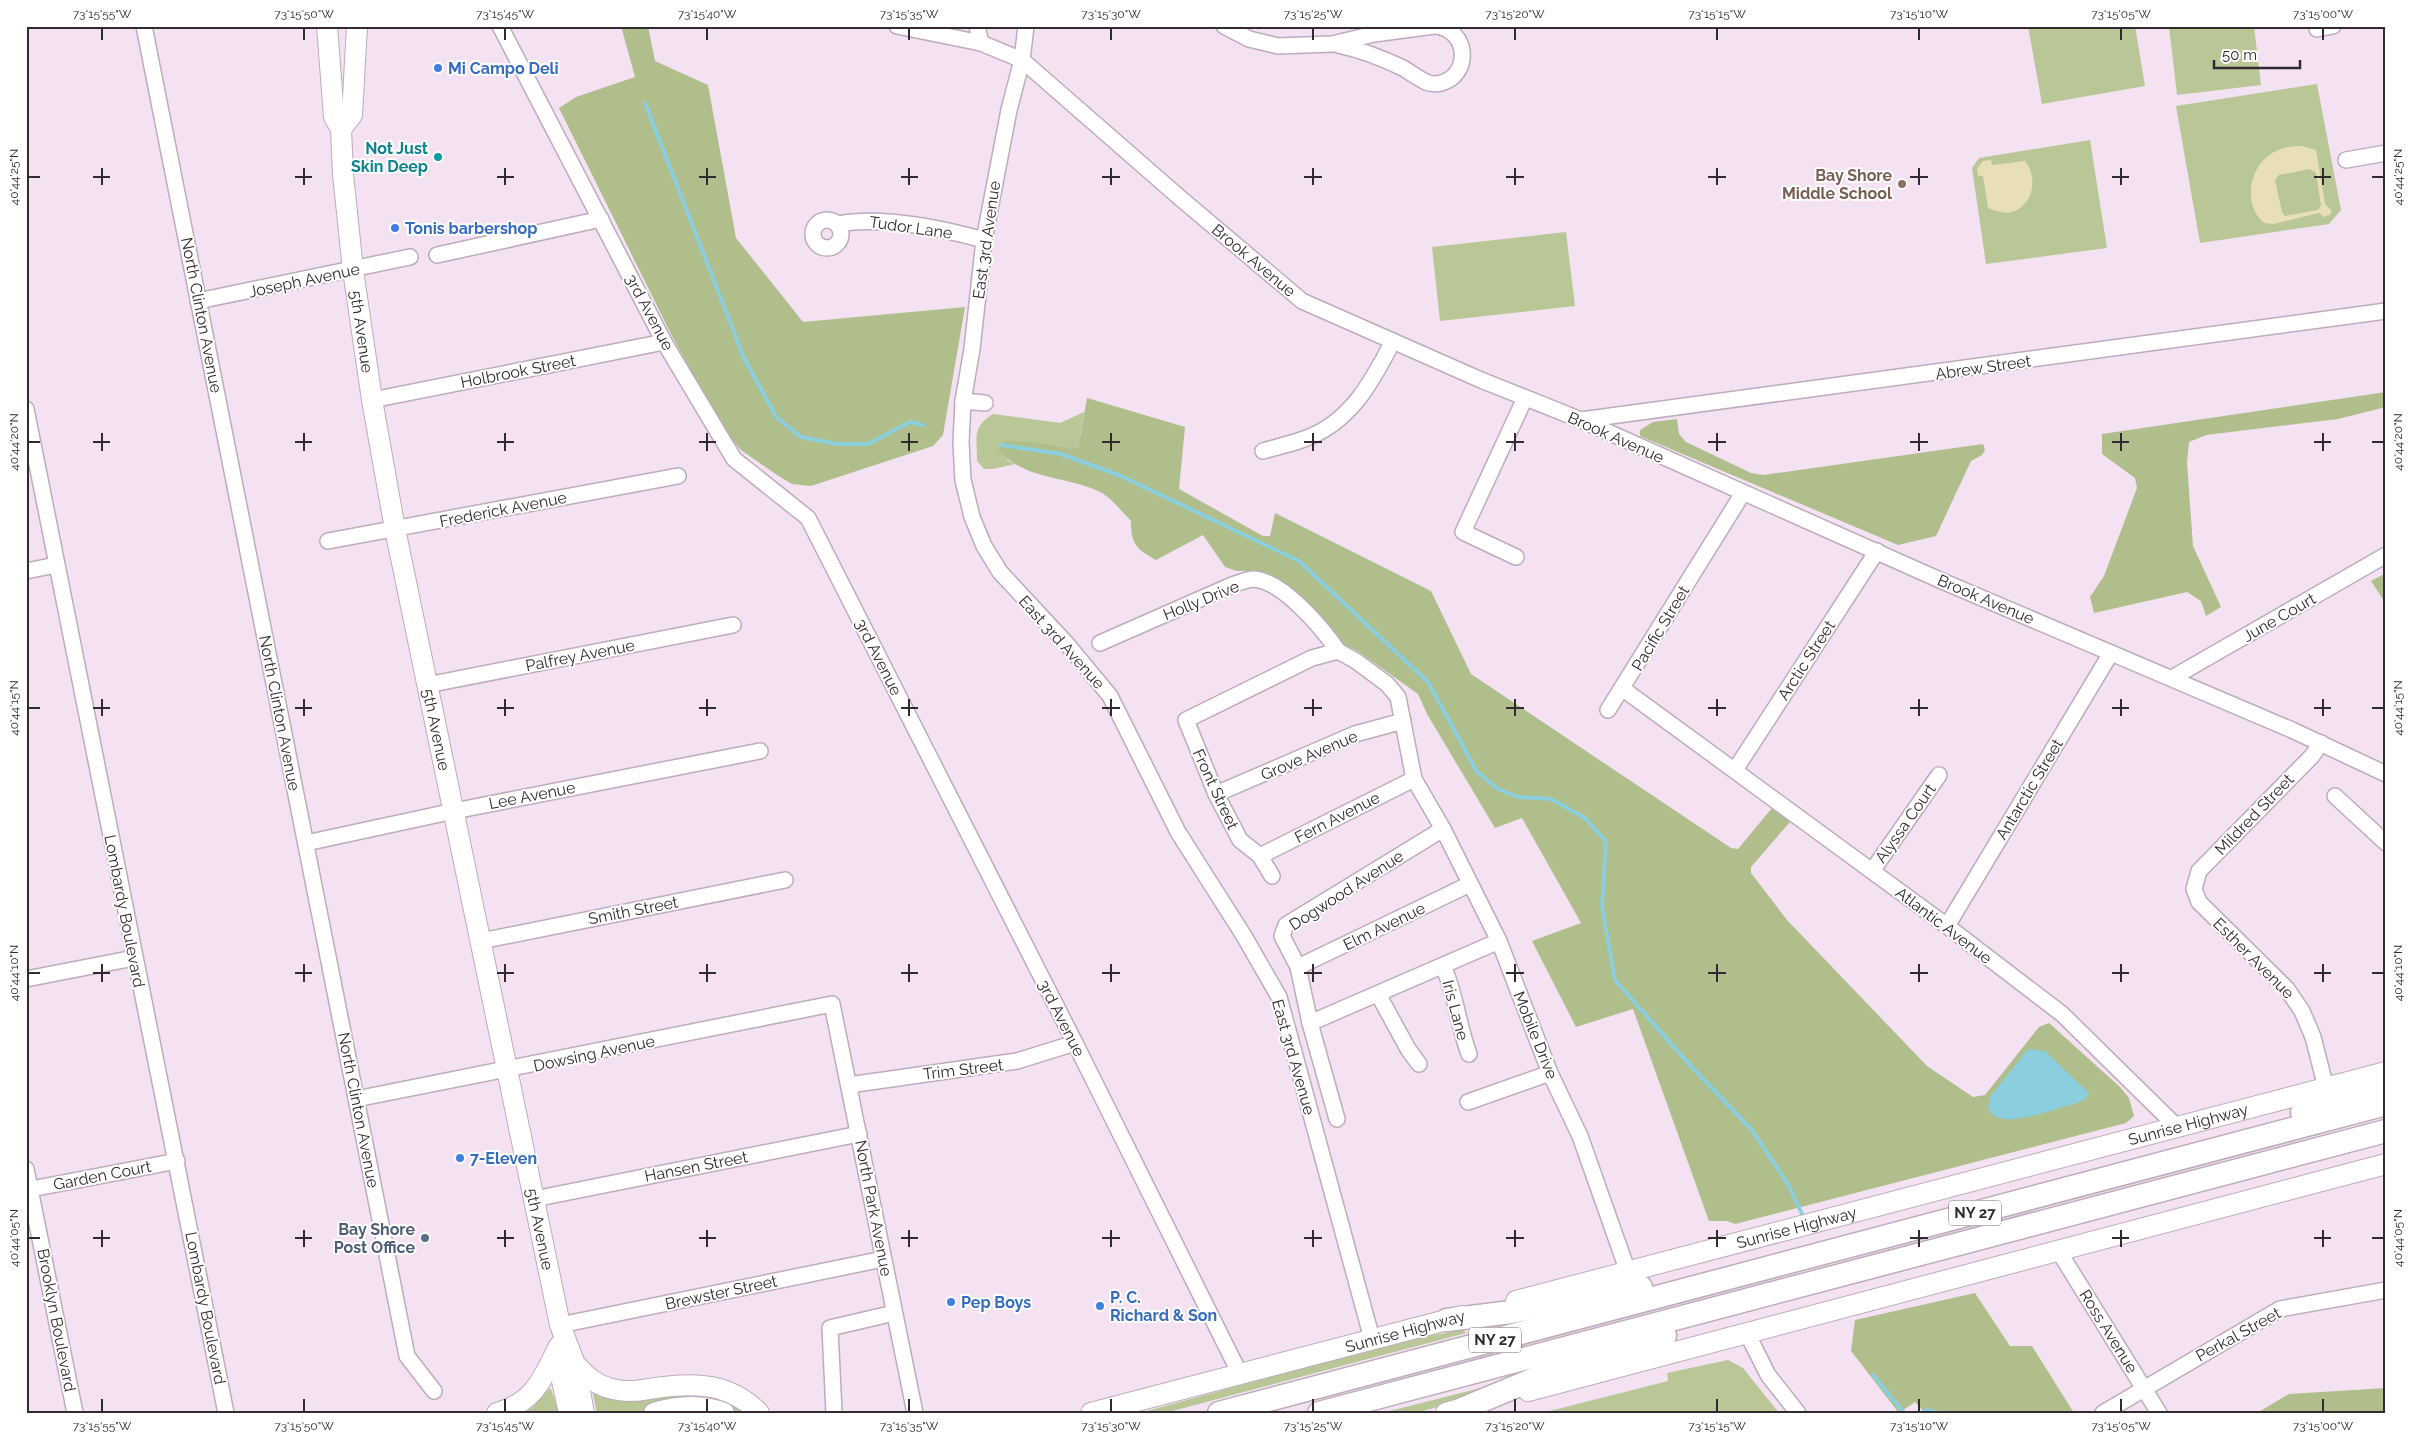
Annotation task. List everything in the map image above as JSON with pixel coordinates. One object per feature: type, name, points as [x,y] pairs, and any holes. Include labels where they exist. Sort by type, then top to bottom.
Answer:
[{"type":"highway","points":[[2180,1158],[2274,1120],[2386,1084]]},
{"type":"highway","name":"Sunrise Highway","points":[[1219,1413],[2386,1104]]},
{"type":"highway","name":"NY 27","points":[[1319,1413],[2386,1131]]},
{"type":"highway","points":[[1447,1320],[1511,1312],[1665,1282],[1770,1267]]},
{"type":"highway","points":[[1454,1411],[1539,1377],[1719,1320],[1804,1284]]},
{"type":"main road","name":"5th Avenue","points":[[327,26],[334,117],[342,129],[343,174],[353,270],[372,400],[395,529],[509,1070],[560,1325],[575,1364],[584,1413]]},
{"type":"main road","name":"5th Avenue","points":[[342,129],[352,116],[357,26]]},
{"type":"main road","name":"Sunrise Highway","points":[[1091,1413],[2386,1072]]},
{"type":"main road","points":[[1454,1411],[2380,1166]]},
{"type":"main road","name":"5th Avenue","points":[[560,1325],[559,1366],[569,1413]]},
{"type":"main road","points":[[497,1413],[519,1404],[534,1391],[559,1346]]},
{"type":"main road","points":[[575,1364],[593,1381],[614,1390],[635,1390],[681,1384],[708,1385],[740,1396],[760,1413]]},
{"type":"main road","points":[[654,1413],[690,1407],[710,1408],[724,1413]]},
{"type":"street","name":"North Clinton Avenue","points":[[144,26],[407,1356],[434,1391]]},
{"type":"street","name":"3rd Avenue","points":[[500,26],[664,342],[734,459],[808,518],[1075,1043],[1240,1374]]},
{"type":"street","name":"Brook Avenue","points":[[897,26],[980,43],[1022,60],[1179,198],[1302,301],[1525,398],[1581,420],[1877,551],[2321,743],[2386,774]]},
{"type":"street","points":[[977,26],[980,43]]},
{"type":"street","name":"East 3rd Avenue","points":[[1026,26],[1022,60],[1009,110],[984,240],[972,349],[963,401],[963,480],[972,517],[984,546],[1000,572],[1066,643],[1110,696],[1178,832],[1244,936],[1279,997],[1372,1339]]},
{"type":"street","points":[[1224,26],[1250,39],[1278,46],[1332,44],[1374,34],[1436,26],[1448,28],[1457,37],[1462,48],[1463,60],[1458,72],[1441,83],[1428,83],[1387,60],[1359,50],[1332,44]]},
{"type":"street","points":[[2317,29],[2333,26]]},
{"type":"street","points":[[2346,160],[2386,153]]},
{"type":"street","points":[[437,255],[601,219]]},
{"type":"street","name":"Tudor Lane","points":[[838,224],[860,220],[877,221],[962,234],[984,240]]},
{"type":"street","name":"Joseph Avenue","points":[[198,301],[410,258]]},
{"type":"street","name":"Abrew Street","points":[[1581,420],[2386,311]]},
{"type":"street","points":[[1263,451],[1306,439],[1346,414],[1365,393],[1393,341]]},
{"type":"street","name":"Holbrook Street","points":[[372,400],[664,342]]},
{"type":"street","points":[[1516,557],[1463,532],[1525,398]]},
{"type":"street","points":[[963,401],[985,404]]},
{"type":"street","name":"Lombardy Boulevard","points":[[26,410],[226,1413]]},
{"type":"street","name":"Frederick Avenue","points":[[328,541],[678,476]]},
{"type":"street","name":"Pacific Street","points":[[1695,741],[1623,689],[1743,492]]},
{"type":"street","name":"Arctic Street","points":[[1735,770],[1877,551]]},
{"type":"street","name":"June Court","points":[[2172,678],[2386,555]]},
{"type":"street","points":[[26,571],[56,565]]},
{"type":"street","name":"Holly Drive","points":[[1100,643],[1232,585],[1254,579],[1271,584],[1299,605],[1329,638],[1338,651],[1356,661],[1387,684],[1398,697],[1403,721]]},
{"type":"street","name":"Palfrey Avenue","points":[[427,685],[733,625]]},
{"type":"street","name":"Front Street","points":[[1272,876],[1260,856],[1240,840],[1216,794],[1186,720],[1312,658],[1338,651]]},
{"type":"street","name":"Antarctic Street","points":[[1946,926],[2111,653]]},
{"type":"street","points":[[1608,710],[1623,689]]},
{"type":"street","name":"Mobile Drive","points":[[1403,721],[1414,779],[1443,829],[1499,942],[1550,1073],[1580,1136],[1628,1272]]},
{"type":"street","name":"Grove Avenue","points":[[1216,794],[1355,734],[1403,721]]},
{"type":"street","name":"Atlantic Avenue","points":[[1695,741],[2062,1014],[2177,1127]]},
{"type":"street","name":"Mildred Street","points":[[2194,889],[2200,871],[2312,756],[2321,743]]},
{"type":"street","name":"Lee Avenue","points":[[306,843],[454,810],[760,751]]},
{"type":"street","name":"Alyssa Court","points":[[1872,871],[1939,775]]},
{"type":"street","name":"Fern Avenue","points":[[1260,856],[1414,779]]},
{"type":"street","points":[[2335,796],[2384,837]]},
{"type":"street","name":"Dogwood Avenue","points":[[1337,1119],[1310,1023],[1298,967],[1282,936],[1286,925],[1443,829]]},
{"type":"street","name":"Smith Street","points":[[481,942],[785,880]]},
{"type":"street","name":"Elm Avenue","points":[[1298,967],[1470,884]]},
{"type":"street","name":"Esther Avenue","points":[[2194,889],[2196,897],[2208,912],[2287,989],[2298,1004],[2313,1037],[2326,1088]]},
{"type":"street","points":[[1310,1023],[1499,942]]},
{"type":"street","points":[[26,979],[134,958]]},
{"type":"street","name":"Iris Lane","points":[[1443,966],[1452,986],[1460,1030],[1469,1054]]},
{"type":"street","points":[[1378,994],[1408,1049],[1419,1064]]},
{"type":"street","name":"Dowsing Avenue","points":[[356,1099],[509,1070],[832,1004]]},
{"type":"street","name":"North Park Avenue","points":[[832,1004],[915,1413]]},
{"type":"street","name":"Trim Street","points":[[849,1085],[1018,1061],[1075,1043]]},
{"type":"street","points":[[1468,1102],[1550,1073]]},
{"type":"street","name":"Hansen Street","points":[[534,1199],[859,1134]]},
{"type":"street","name":"Garden Court","points":[[28,1189],[177,1161]]},
{"type":"street","name":"Brooklyn Boulevard","points":[[26,1169],[28,1189],[75,1413]]},
{"type":"street","name":"Ross Avenue","points":[[2058,1250],[2159,1413]]},
{"type":"street","name":"Brewster Street","points":[[560,1325],[883,1260]]},
{"type":"street","name":"Perkal Street","points":[[2103,1413],[2280,1309],[2386,1290]]},
{"type":"street","points":[[834,1413],[830,1328],[894,1313]]},
{"type":"street","points":[[1747,1333],[1768,1374],[1798,1413]]},
{"type":"green space","points":[[621,26],[648,26],[655,61],[708,85],[736,238],[803,322],[965,307],[943,435],[933,446],[811,486],[792,484],[777,475],[741,450],[726,433],[674,340],[559,108],[576,97],[635,77]]},
{"type":"green space","points":[[2028,26],[2135,26],[2145,86],[2042,104]]},
{"type":"green space","points":[[2169,26],[2254,26],[2261,85],[2177,95]]},
{"type":"green space","points":[[2317,84],[2341,210],[2329,224],[2200,243],[2176,106]]},
{"type":"green space","points":[[2090,140],[2107,248],[1986,264],[1972,168],[1979,158]]},
{"type":"green space","points":[[1566,232],[1575,306],[1440,321],[1432,247]]},
{"type":"green space","points":[[2386,392],[2386,407],[2338,419],[2206,435],[2189,442],[2187,463],[2193,546],[2221,607],[2206,616],[2201,601],[2187,592],[2094,613],[2090,597],[2104,576],[2137,488],[2135,478],[2102,454],[2102,434]]},
{"type":"green space","points":[[1087,398],[1185,427],[1179,489],[1263,536],[1270,536],[1275,513],[1431,591],[1471,674],[1731,848],[1738,849],[1772,808],[1790,822],[1751,867],[1751,873],[1787,920],[1927,1066],[1973,1097],[1985,1095],[2039,1027],[2049,1023],[2120,1087],[2129,1098],[2134,1116],[2126,1123],[1735,1224],[1727,1221],[1709,1221],[1633,1009],[1576,1027],[1532,941],[1581,923],[1522,818],[1495,828],[1427,714],[1418,694],[1359,652],[1341,643],[1333,631],[1288,585],[1257,571],[1237,571],[1225,567],[1203,535],[1156,560],[1139,549],[1132,535],[1131,521],[1104,494],[1020,467],[999,450],[1003,441],[1012,440],[1078,448]]},
{"type":"green space","points":[[1084,412],[1078,448],[1060,448],[1015,440],[1007,460],[1015,464],[984,469],[977,461],[977,433],[982,423],[993,414],[1060,423]]},
{"type":"green space","points":[[1677,419],[1679,434],[1686,442],[1751,473],[1763,475],[1983,444],[1985,450],[1982,455],[1971,461],[1936,536],[1898,545],[1640,436],[1640,430],[1653,422]]},
{"type":"green space","points":[[2386,573],[2386,604],[2371,581]]},
{"type":"green space","points":[[1975,1293],[2010,1346],[2032,1346],[2074,1413],[1925,1413],[1915,1402],[1899,1413],[1851,1351],[1855,1320]]},
{"type":"green space","points":[[1463,1330],[1466,1333],[1165,1413],[1140,1413],[1404,1340]]},
{"type":"green space","points":[[1728,1360],[1743,1368],[1779,1413],[1542,1413],[1668,1381],[1667,1373]]},
{"type":"green space","points":[[1504,1382],[1460,1401],[1415,1413],[1382,1413]]},
{"type":"green space","points":[[2386,1388],[2386,1413],[2257,1413],[2289,1394]]},
{"type":"green space","points":[[551,1389],[559,1413],[523,1413],[533,1407]]},
{"type":"green space","points":[[596,1390],[708,1394],[734,1402],[748,1413],[732,1413],[669,1404],[642,1413],[597,1413],[593,1394]]},
{"type":"sand","points":[[2298,146],[2316,150],[2325,204],[2331,210],[2331,214],[2324,217],[2319,213],[2274,224],[2264,223],[2253,208],[2251,199],[2251,189],[2256,171],[2261,163],[2272,153],[2284,148]],"holes":[[[2310,169],[2316,173],[2321,205],[2318,210],[2285,216],[2282,212],[2275,180],[2279,175]]]},
{"type":"sand","points":[[1991,160],[1992,165],[2025,161],[2029,167],[2032,175],[2032,190],[2025,203],[2012,212],[2006,213],[1988,208],[1983,176],[1978,176],[1977,169],[1983,161]]},
{"type":"water","points":[[2027,1050],[2045,1051],[2089,1093],[2085,1099],[2077,1103],[2038,1115],[2016,1119],[1999,1118],[1992,1114],[1988,1107],[1990,1097]]},
{"type":"waterway","points":[[645,103],[744,358],[777,418],[801,437],[837,444],[868,444],[910,422],[923,425]]},
{"type":"waterway","points":[[1001,445],[1061,454],[1121,476],[1299,561],[1428,682],[1477,772],[1498,789],[1518,797],[1551,799],[1585,818],[1606,842],[1602,907],[1615,980],[1688,1063],[1751,1129],[1789,1186],[1802,1214]]},
{"type":"waterway","points":[[1873,1375],[1904,1413]]},
{"type":"waterway","points":[[1921,1413],[1927,1410],[1938,1413]]},
{"type":"place","name":"Mi Campo Deli","points":[[438,68]]},
{"type":"place","name":"Not Just Skin Deep","points":[[438,157]]},
{"type":"place","name":"Bay Shore Middle School","points":[[1902,184]]},
{"type":"place","name":"Tonis barbershop","points":[[395,228]]},
{"type":"place","name":"7-Eleven","points":[[460,1158]]},
{"type":"place","name":"Bay Shore Post Office","points":[[425,1238]]},
{"type":"place","name":"Pep Boys","points":[[951,1302]]},
{"type":"place","name":"P. C. Richard & Son","points":[[1100,1306]]}]
